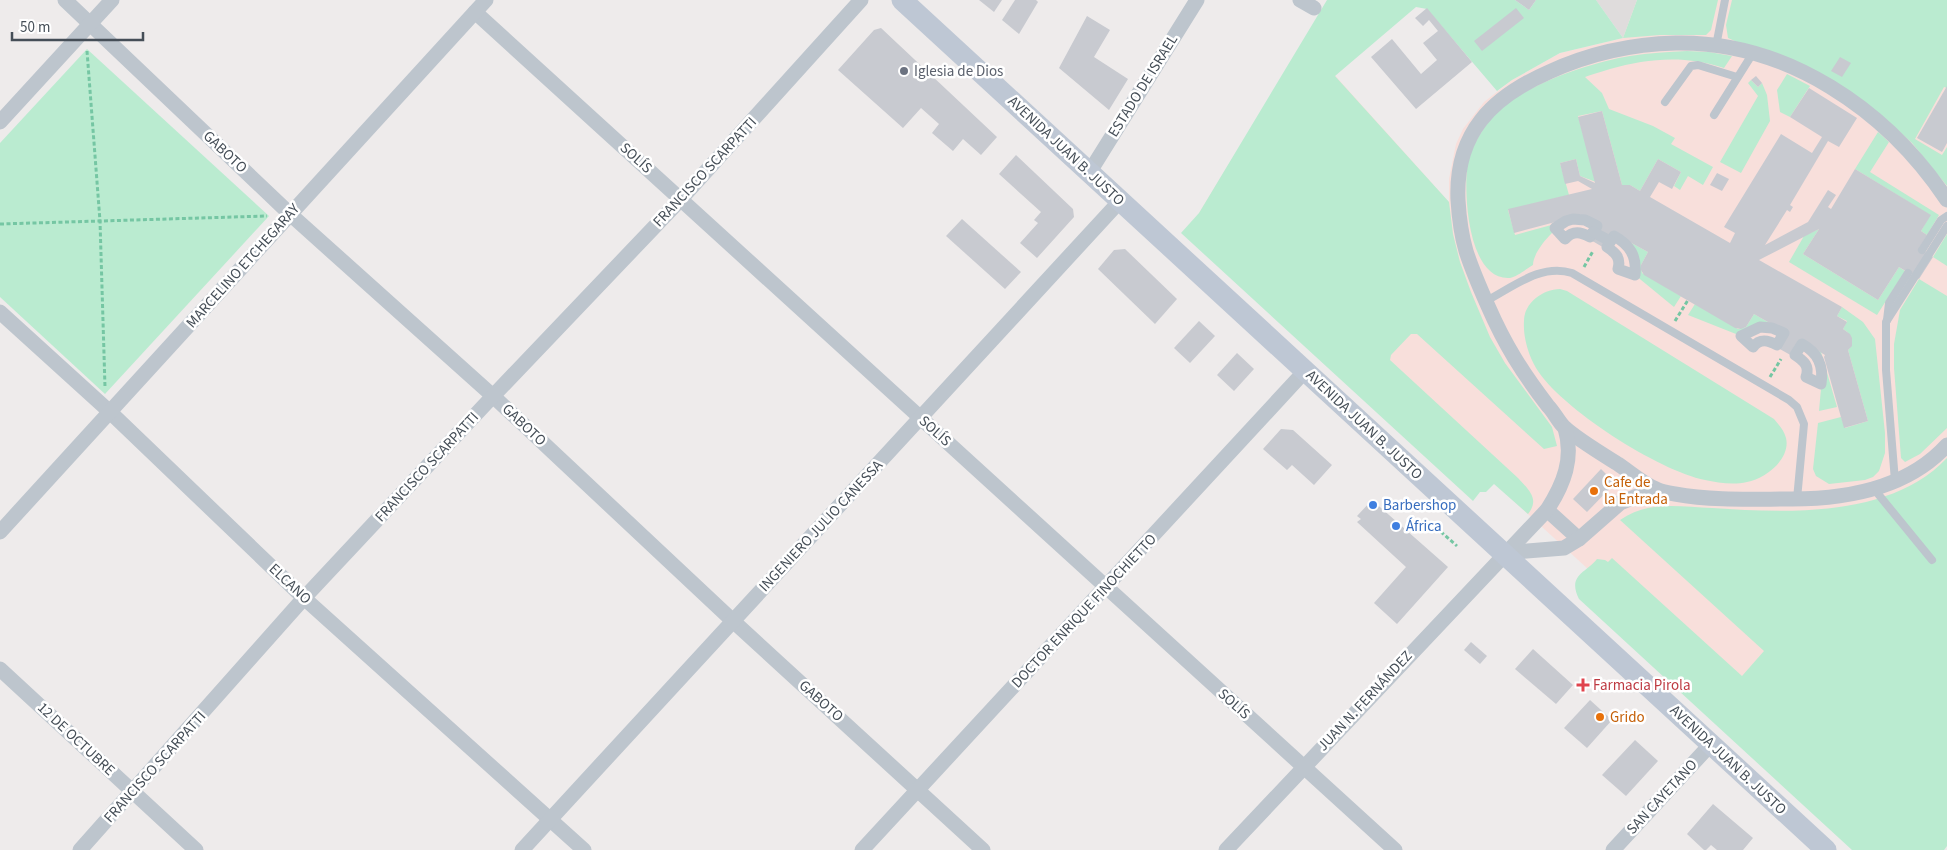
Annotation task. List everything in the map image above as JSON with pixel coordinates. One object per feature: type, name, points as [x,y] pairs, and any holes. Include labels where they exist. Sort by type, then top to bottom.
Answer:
[{"type":"main road","name":"AVENIDA JUAN B. JUSTO","points":[[902,0],[1826,850]]},
{"type":"street","name":"GABOTO","points":[[65,0],[290,214],[493,396],[733,621],[984,850]]},
{"type":"street","points":[[0,122],[112,0]]},
{"type":"street","name":"MARCELINO ETCHEGARAY","points":[[0,532],[486,0]]},
{"type":"street","name":"FRANCISCO SCARPATTI","points":[[80,850],[304,598],[680,199],[861,0]]},
{"type":"street","name":"ESTADO DE ISRAEL","points":[[1089,173],[1197,0]]},
{"type":"street","points":[[1300,0],[1314,8]]},
{"type":"street","name":"SOLÍS","points":[[475,12],[1395,850]]},
{"type":"street","points":[[1658,491],[1565,428],[1518,366],[1486,301],[1466,251],[1461,232],[1458,188],[1460,163],[1467,142],[1490,109],[1514,90],[1535,78],[1581,60],[1635,47],[1676,43],[1716,46],[1753,54],[1789,66],[1811,76],[1877,120],[1909,152],[1935,182],[1947,200]]},
{"type":"street","name":"INGENIERO JULIO CANESSA","points":[[522,850],[1120,201]]},
{"type":"street","points":[[1560,233],[1567,227],[1584,226],[1610,242],[1607,247],[1618,255],[1620,262],[1618,269],[1626,272]]},
{"type":"street","name":"ELCANO","points":[[0,312],[110,412],[304,598],[551,818],[584,850]]},
{"type":"street","points":[[1747,341],[1753,347],[1758,342],[1765,340],[1777,345],[1781,339],[1798,349],[1809,357],[1812,362],[1814,370],[1813,380]]},
{"type":"street","name":"DOCTOR ENRIQUE FINOCHIETTO","points":[[862,850],[1306,371]]},
{"type":"street","name":"JUAN N. FERNÁNDEZ","points":[[1226,850],[1504,553],[1547,510],[1560,490],[1565,474],[1569,450],[1565,428]]},
{"type":"street","points":[[1504,553],[1564,548],[1579,539],[1620,504],[1637,496],[1658,491],[1689,496],[1797,499],[1842,496],[1874,489],[1915,471],[1931,461],[1947,445]]},
{"type":"street","points":[[1547,510],[1579,539]]},
{"type":"street","name":"12 DE OCTUBRE","points":[[0,668],[196,850]]},
{"type":"street","name":"SAN CAYETANO","points":[[1613,850],[1711,744]]},
{"type":"lane","points":[[1716,46],[1725,0]]},
{"type":"lane","points":[[1714,115],[1753,54]]},
{"type":"lane","points":[[1665,102],[1691,66],[1698,65],[1737,77]]},
{"type":"lane","points":[[1922,250],[1941,220],[1947,216]]},
{"type":"lane","points":[[1886,322],[1947,226]]},
{"type":"lane","points":[[1486,301],[1537,274],[1564,270],[1578,276],[1789,400],[1797,408],[1804,424],[1797,499]]},
{"type":"lane","points":[[1894,481],[1886,370],[1886,322],[1889,303],[1908,273]]},
{"type":"lane","points":[[1874,489],[1932,560]]},
{"type":"path","points":[[90,24],[87,49],[100,221],[105,394],[110,412]]},
{"type":"path","points":[[0,224],[290,214]]},
{"type":"path","points":[[1681,311],[1688,300]]},
{"type":"path","points":[[1431,522],[1457,546]]},
{"type":"shaded area","points":[[1596,0],[1637,0],[1623,38]]},
{"type":"shaded area","points":[[1637,0],[1801,0],[1947,88],[1947,825],[1895,850],[1199,213],[1304,41],[1449,202],[1449,179],[1456,144],[1463,129],[1484,102],[1512,80],[1560,53],[1623,38]]},
{"type":"green space","points":[[1327,0],[1515,0],[1529,10],[1536,0],[1596,0],[1623,38],[1560,53],[1512,80],[1497,91],[1427,9],[1416,7],[1335,76],[1449,202],[1453,234],[1460,262],[1490,337],[1505,363],[1552,427],[1557,446],[1544,449],[1417,334],[1411,334],[1391,355],[1390,360],[1518,478],[1532,495],[1533,504],[1528,514],[1494,484],[1486,492],[1480,492],[1473,501],[1181,233],[1199,213]]},
{"type":"green space","points":[[1637,0],[1718,0],[1711,30],[1706,35],[1660,35],[1623,38]]},
{"type":"green space","points":[[1732,0],[1947,0],[1947,88],[1944,87],[1915,139],[1942,155],[1947,147],[1947,186],[1912,143],[1882,116],[1851,93],[1728,38],[1726,25]]},
{"type":"green space","points":[[87,49],[269,216],[105,394],[0,297],[0,143]]},
{"type":"green space","points":[[1687,51],[1732,56],[1724,68],[1696,61],[1653,60],[1624,65],[1585,77],[1602,93],[1609,109],[1653,126],[1675,138],[1671,144],[1713,167],[1703,185],[1688,176],[1680,190],[1674,186],[1681,172],[1658,159],[1640,191],[1630,185],[1622,185],[1602,111],[1578,116],[1596,182],[1580,176],[1576,159],[1560,163],[1569,195],[1508,210],[1515,235],[1566,221],[1540,247],[1536,253],[1533,265],[1519,275],[1510,278],[1496,275],[1485,265],[1476,250],[1471,232],[1466,192],[1468,162],[1472,149],[1496,113],[1523,93],[1578,69],[1630,56]]},
{"type":"green space","points":[[1787,74],[1810,86],[1790,117],[1780,112],[1777,90]]},
{"type":"green space","points":[[1751,80],[1758,87],[1762,83],[1767,95],[1770,121],[1741,173],[1720,162],[1758,96],[1748,83]]},
{"type":"green space","points":[[1878,132],[1889,142],[1870,172],[1939,215],[1927,235],[1921,231],[1930,215],[1855,169]]},
{"type":"green space","points":[[1819,229],[1803,254],[1878,300],[1899,267],[1905,271],[1877,315],[1789,262],[1804,236]]},
{"type":"green space","points":[[1615,234],[1648,252],[1641,265],[1642,273],[1681,296],[1674,307],[1635,275],[1636,267]]},
{"type":"green space","points":[[1947,234],[1947,266],[1933,257]]},
{"type":"green space","points":[[1919,279],[1947,296],[1947,428],[1920,454],[1905,462],[1901,458],[1894,344],[1900,310]]},
{"type":"green space","points":[[1560,289],[1567,291],[1774,419],[1783,430],[1786,438],[1785,453],[1781,460],[1769,472],[1747,482],[1726,483],[1705,480],[1686,474],[1638,451],[1588,419],[1548,384],[1533,363],[1525,339],[1524,327],[1527,308],[1541,294]]},
{"type":"green space","points":[[1695,304],[1738,329],[1746,327],[1754,314],[1785,332],[1772,328],[1741,336],[1688,315]]},
{"type":"green space","points":[[1842,307],[1863,322],[1875,339],[1885,433],[1885,453],[1879,471],[1873,477],[1865,480],[1829,484],[1816,476],[1813,469],[1818,423],[1841,417],[1845,428],[1868,421],[1848,350],[1852,341],[1848,333],[1843,329],[1847,321],[1837,316]]},
{"type":"green space","points":[[1803,342],[1821,352],[1837,407],[1819,411],[1822,377]]},
{"type":"green space","points":[[1947,458],[1947,846],[1944,850],[1852,850],[1579,599],[1575,585],[1579,575],[1597,559],[1608,562],[1612,558],[1742,676],[1764,651],[1620,520],[1642,510],[1665,506],[1773,511],[1837,507],[1868,502],[1897,492],[1924,478]]},
{"type":"building","points":[[979,0],[1002,0],[994,12]]},
{"type":"building","points":[[1015,0],[1036,0],[1038,2],[1019,34],[1002,20]]},
{"type":"building","points":[[1515,0],[1536,0],[1529,10]]},
{"type":"building","points":[[1427,8],[1472,62],[1416,109],[1371,57],[1392,39],[1421,74],[1437,60],[1423,43],[1438,31],[1429,20],[1423,26],[1415,18]]},
{"type":"building","points":[[1516,8],[1524,18],[1482,51],[1474,41]]},
{"type":"building","points":[[1087,16],[1110,30],[1094,57],[1128,79],[1109,110],[1059,68]]},
{"type":"building","points":[[881,28],[997,137],[981,155],[963,139],[953,151],[932,133],[939,124],[921,108],[903,128],[838,70],[874,30]]},
{"type":"building","points":[[1840,57],[1851,63],[1842,77],[1831,71]]},
{"type":"building","points":[[1756,76],[1762,83],[1758,87],[1751,80]]},
{"type":"building","points":[[1947,86],[1947,143],[1942,152],[1917,138]]},
{"type":"building","points":[[1809,88],[1857,118],[1839,147],[1828,141],[1790,205],[1793,207],[1790,212],[1787,210],[1765,245],[1808,222],[1828,190],[1836,195],[1828,207],[1831,209],[1855,169],[1931,215],[1921,231],[1927,235],[1919,248],[1933,257],[1919,279],[1899,267],[1878,300],[1803,254],[1819,229],[1759,260],[1842,307],[1837,316],[1847,322],[1843,329],[1852,338],[1852,346],[1848,350],[1868,421],[1844,428],[1825,355],[1803,342],[1794,357],[1776,347],[1785,332],[1754,314],[1746,327],[1741,329],[1735,328],[1644,275],[1641,265],[1648,252],[1615,234],[1606,249],[1589,239],[1597,224],[1580,214],[1514,233],[1508,209],[1592,189],[1578,181],[1565,184],[1560,163],[1576,159],[1580,176],[1595,183],[1578,117],[1602,111],[1622,185],[1630,185],[1640,191],[1658,159],[1681,172],[1672,189],[1659,182],[1650,197],[1730,243],[1735,233],[1724,227],[1781,134],[1812,153],[1822,137],[1790,117]]},
{"type":"building","points":[[1016,155],[1073,209],[1074,217],[1037,258],[1020,243],[1038,223],[1034,220],[1041,212],[999,174]]},
{"type":"building","points":[[1717,173],[1729,179],[1722,191],[1710,185]]},
{"type":"building","points":[[962,219],[1021,272],[1005,289],[946,236]]},
{"type":"building","points":[[1125,249],[1177,299],[1155,324],[1098,269],[1114,250]]},
{"type":"building","points":[[1199,321],[1215,336],[1190,363],[1174,348]]},
{"type":"building","points":[[1237,353],[1254,369],[1234,391],[1217,375]]},
{"type":"building","points":[[1281,429],[1293,430],[1332,465],[1314,485],[1292,465],[1287,470],[1263,449]]},
{"type":"building","name":"Cafe de la Entrada","points":[[1601,469],[1615,483],[1587,512],[1573,499]]},
{"type":"building","points":[[1372,500],[1448,567],[1397,624],[1374,603],[1406,567],[1357,522],[1361,519],[1357,516]]},
{"type":"building","points":[[1471,642],[1487,656],[1480,664],[1464,650]]},
{"type":"building","points":[[1533,649],[1573,685],[1556,704],[1515,669]]},
{"type":"building","points":[[1590,700],[1612,720],[1587,748],[1564,728]]},
{"type":"building","points":[[1635,740],[1658,761],[1626,796],[1602,775]]},
{"type":"building","points":[[1713,804],[1753,838],[1743,850],[1717,850],[1711,845],[1704,850],[1687,834]]},
{"type":"place","name":"Iglesia de Dios","points":[[904,71]]},
{"type":"place","name":"Cafe de la Entrada","points":[[1594,491]]},
{"type":"place","name":"Barbershop","points":[[1373,505]]},
{"type":"place","name":"África","points":[[1396,526]]},
{"type":"place","name":"Farmacia Pirola","points":[[1583,685]]},
{"type":"place","name":"Grido","points":[[1600,717]]}]
